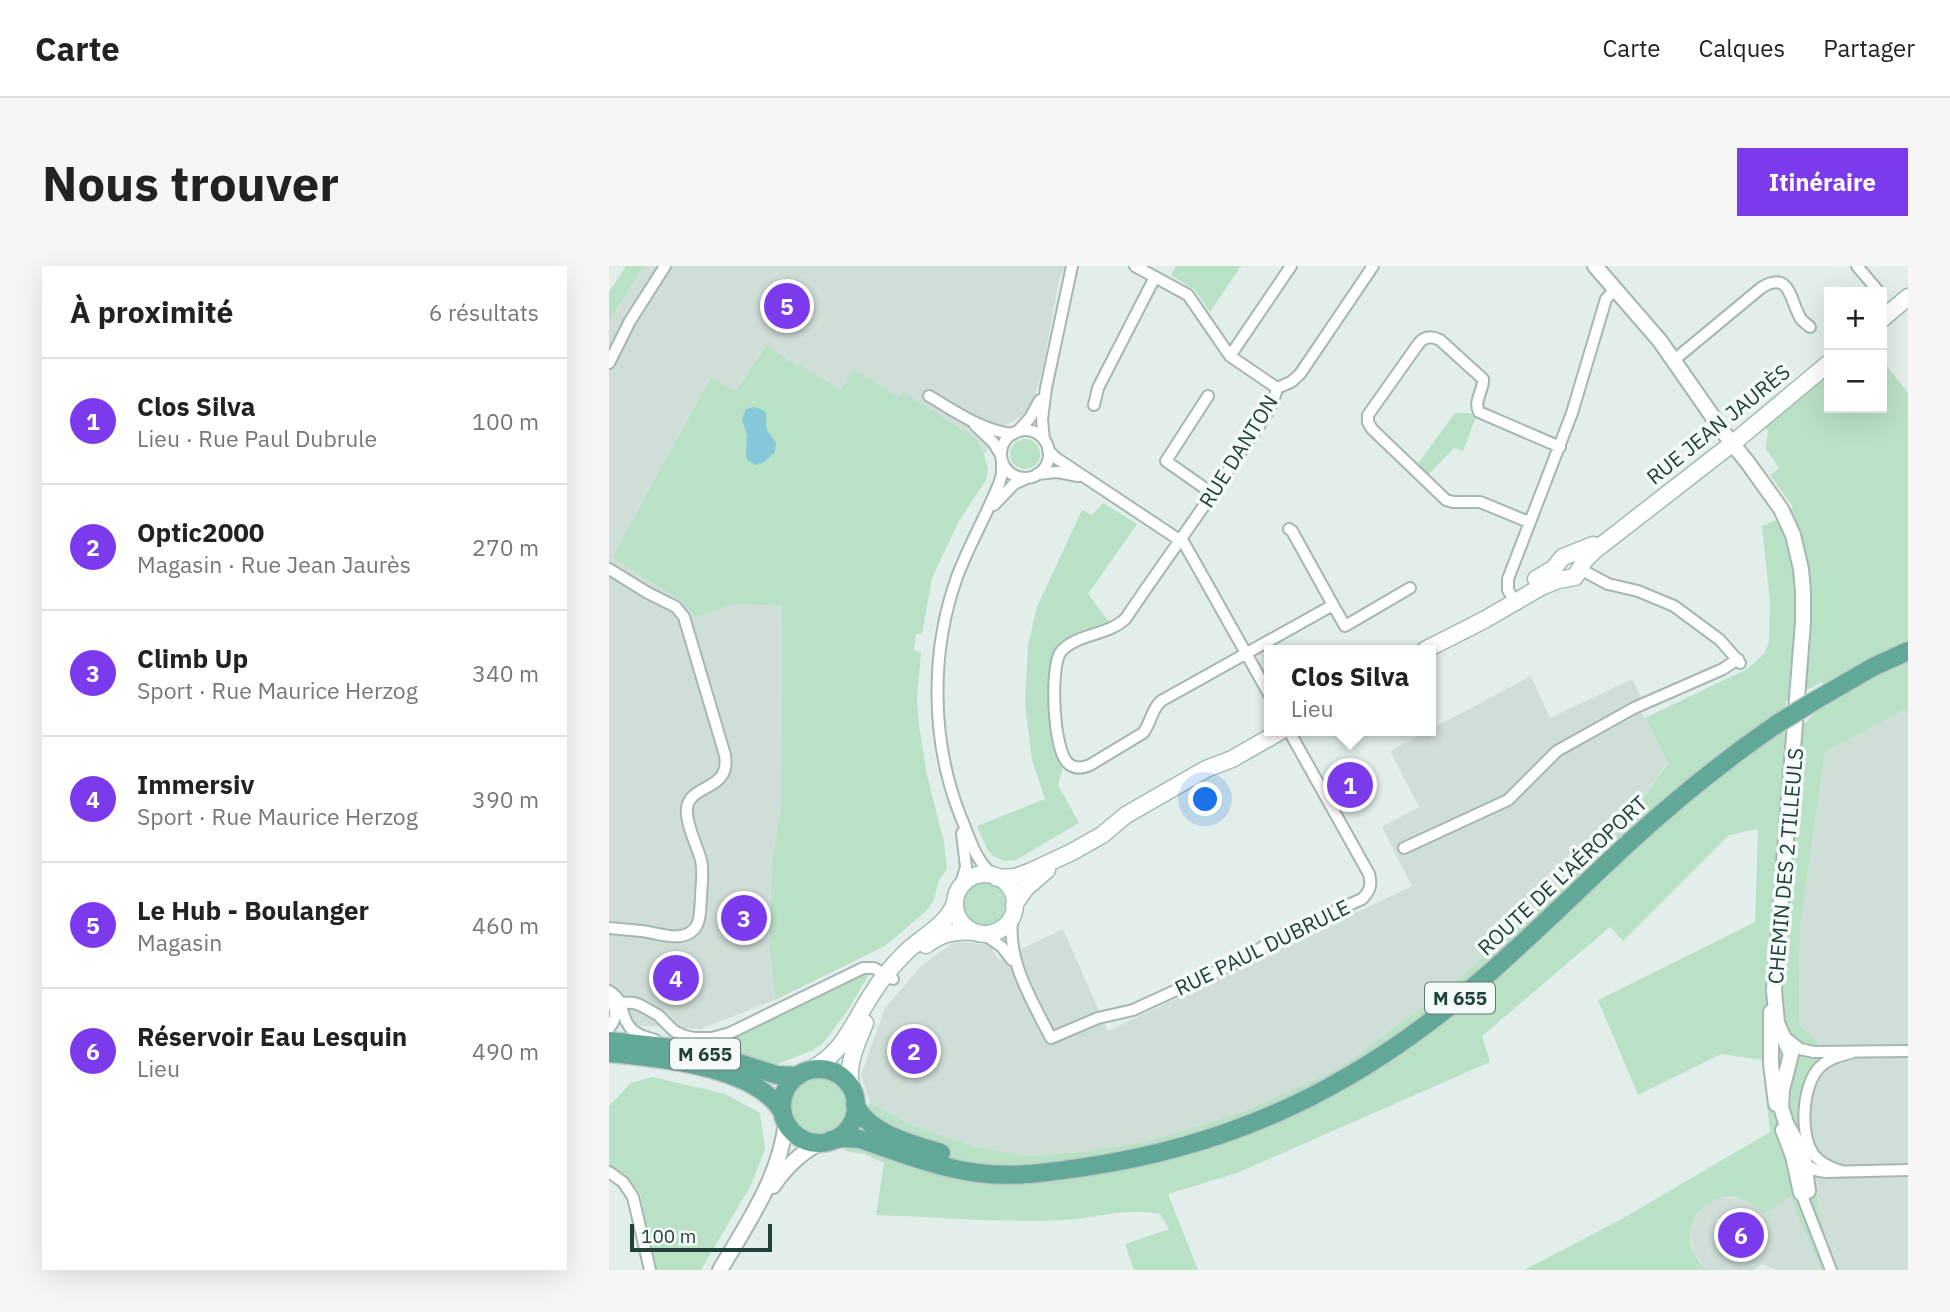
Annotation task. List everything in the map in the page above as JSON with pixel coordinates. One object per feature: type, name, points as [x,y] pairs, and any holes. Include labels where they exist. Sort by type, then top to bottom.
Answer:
[{"type":"main road","points":[[1888,314],[1908,297]]},
{"type":"main road","name":"RUE JEAN JAURÈS","points":[[1428,645],[1512,598],[1574,573],[1594,551],[1733,443],[1824,367]]},
{"type":"main road","name":"RUE JEAN JAURÈS","points":[[1435,645],[1484,620],[1563,559],[1592,546],[1634,519]]},
{"type":"main road","points":[[1563,559],[1576,558],[1574,573]]},
{"type":"main road","name":"ROUTE DE L'AÉROPORT","points":[[826,1141],[860,1139],[929,1162],[980,1173],[1025,1174],[1082,1167],[1168,1151],[1261,1121],[1318,1094],[1381,1058],[1473,987],[1636,836],[1741,749],[1816,700],[1873,667],[1908,651]]},
{"type":"main road","points":[[997,878],[1015,877],[1072,852],[1102,835],[1126,815],[1206,769],[1232,759],[1272,736]]},
{"type":"main road","points":[[1014,909],[1010,889],[997,878],[990,875],[977,876],[966,881],[947,918],[908,950],[889,977],[873,1007],[855,1049],[849,1072],[855,1114],[849,1126],[839,1136],[826,1141],[803,1139],[791,1130],[785,1118],[783,1099],[786,1090],[803,1073],[828,1059],[843,1044],[871,995],[889,977],[937,938],[957,931],[992,933],[1003,927],[1014,909],[1026,888],[1072,852]]},
{"type":"main road","points":[[958,895],[956,912],[962,923],[980,933]]},
{"type":"main road","name":"M 655","points":[[609,1041],[663,1046],[724,1058],[777,1075],[803,1073]]},
{"type":"main road","name":"M 655","points":[[609,1053],[674,1061],[733,1076],[763,1090],[776,1101],[785,1118]]},
{"type":"main road","points":[[803,1073],[822,1069],[831,1072],[844,1079],[854,1097]]},
{"type":"main road","name":"ROUTE DE L'AÉROPORT","points":[[854,1097],[864,1118],[875,1127],[910,1143],[954,1157],[1002,1166],[1082,1167]]},
{"type":"street","points":[[609,363],[630,321],[665,266]]},
{"type":"street","points":[[984,518],[1017,482],[1032,476],[1045,466],[1046,445],[1042,419],[1046,388],[1072,266]]},
{"type":"street","points":[[1135,266],[1188,295],[1230,356],[1277,388]]},
{"type":"street","points":[[1230,356],[1291,266]]},
{"type":"street","name":"RUE DANTON","points":[[1247,652],[1161,701],[1143,733],[1109,754],[1084,767],[1070,765],[1064,759],[1057,732],[1055,694],[1056,662],[1060,653],[1072,643],[1111,630],[1123,622],[1270,408],[1277,388],[1291,382],[1300,374],[1373,266]]},
{"type":"street","name":"CHEMIN DES 2 TILLEULS","points":[[1595,266],[1654,333],[1781,509],[1795,546],[1803,592],[1803,622],[1774,990],[1777,1019],[1791,1044]]},
{"type":"street","points":[[1857,266],[1875,287]]},
{"type":"street","points":[[1094,405],[1098,388],[1155,277]]},
{"type":"street","points":[[1674,360],[1771,282],[1779,282],[1786,287],[1801,318],[1810,327]]},
{"type":"street","points":[[1512,598],[1507,587],[1508,579],[1580,390],[1606,299],[1615,289]]},
{"type":"street","points":[[1529,522],[1480,502],[1446,500],[1372,429],[1368,415],[1419,343],[1432,337],[1440,340],[1483,379],[1484,385],[1477,404],[1479,412],[1560,447]]},
{"type":"street","points":[[958,895],[965,874],[966,860],[957,806],[946,765],[938,704],[939,667],[945,622],[953,589],[969,547],[1001,479],[1004,443],[1027,423],[1046,388]]},
{"type":"street","points":[[929,396],[971,421],[996,430],[1015,433],[1030,431],[1038,434],[1056,458],[1180,539],[1188,548],[1264,684]]},
{"type":"street","points":[[1208,396],[1166,461],[1213,494]]},
{"type":"street","points":[[971,421],[993,442],[1005,468],[1012,474],[1020,477],[1057,472],[1084,477]]},
{"type":"street","points":[[1289,529],[1345,626],[1410,588]]},
{"type":"street","points":[[609,569],[675,607],[684,617],[726,765],[720,779],[694,796],[687,808],[687,817],[702,866],[700,918],[696,927],[684,935],[674,937],[646,931],[609,928]]},
{"type":"street","points":[[1404,848],[1508,800],[1557,751],[1634,708],[1739,662],[1731,650],[1705,627],[1674,606],[1638,591],[1597,584],[1574,573]]},
{"type":"street","points":[[1247,652],[1333,605]]},
{"type":"street","name":"RUE PAUL DUBRULE","points":[[1014,909],[1011,941],[1020,972],[1051,1038],[1098,1018],[1133,1010],[1248,957],[1279,936],[1361,899],[1368,893],[1371,881],[1366,868],[1292,736]]},
{"type":"street","points":[[957,806],[981,863],[997,878]]},
{"type":"street","name":"RUE PAUL DUBRULE","points":[[980,933],[1003,948],[1020,972]]},
{"type":"street","points":[[613,999],[640,1004],[658,1015],[679,1034],[703,1039],[730,1033],[863,968],[874,968],[889,977]]},
{"type":"street","points":[[1774,990],[1770,1027],[1771,1064],[1779,1118],[1831,1270]]},
{"type":"street","points":[[609,1028],[614,1018],[613,999]]},
{"type":"street","points":[[613,999],[631,1029],[663,1046]]},
{"type":"street","points":[[1771,1064],[1791,1044]]},
{"type":"street","points":[[1791,1044],[1814,1052],[1908,1051]]},
{"type":"street","points":[[1791,1044],[1791,1060],[1782,1090],[1781,1107],[1786,1123],[1802,1149],[1806,1165],[1804,1192]]},
{"type":"street","points":[[1841,1171],[1826,1166],[1812,1153],[1806,1126],[1805,1100],[1813,1076],[1827,1061],[1854,1052]]},
{"type":"street","points":[[720,1270],[769,1182],[779,1157],[785,1118]]},
{"type":"street","points":[[750,1219],[789,1167],[806,1151],[826,1141]]},
{"type":"street","points":[[1791,1150],[1806,1165],[1822,1171],[1908,1170]]},
{"type":"street","points":[[609,1172],[623,1182],[633,1197],[650,1270]]},
{"type":"shaded area","points":[[644,266],[1065,266],[1059,280],[1042,372],[1035,395],[1024,415],[1000,428],[984,455],[979,443],[902,392],[899,397],[842,389],[765,346],[736,391],[711,377],[612,557],[684,603],[694,617],[736,604],[782,606],[781,807],[772,861],[769,944],[775,1000],[700,1029],[609,1024],[609,321]]},
{"type":"shaded area","points":[[1531,676],[1550,718],[1632,679],[1643,701],[1637,704],[1668,762],[1616,837],[1453,984],[1340,1068],[1243,1112],[1150,1141],[1080,1152],[1028,1156],[975,1147],[912,1125],[870,1103],[861,1075],[885,1008],[921,966],[955,941],[989,945],[999,960],[1063,929],[1108,1031],[1412,886],[1382,827],[1419,807],[1390,751],[1418,736],[1436,736],[1436,727]]},
{"type":"shaded area","points":[[1908,708],[1908,1270],[1838,1270],[1819,1215],[1803,1136],[1801,1107],[1804,1080],[1821,1059],[1816,1039],[1799,1026],[1800,929],[1825,752]]},
{"type":"shaded area","points":[[1790,1197],[1821,1270],[1776,1270],[1762,1264],[1754,1270],[1708,1270],[1694,1255],[1690,1237],[1692,1224],[1708,1202],[1718,1198],[1742,1198],[1756,1205]]},
{"type":"green space","points":[[626,266],[644,266],[609,321],[609,292]]},
{"type":"green space","points":[[1176,266],[1241,266],[1210,312],[1195,290],[1171,275]]},
{"type":"green space","points":[[766,345],[841,389],[854,370],[899,397],[903,392],[979,443],[988,469],[986,480],[958,523],[932,578],[922,634],[916,634],[914,650],[921,652],[917,701],[919,726],[947,868],[939,880],[933,902],[885,946],[775,1000],[769,944],[772,861],[781,807],[782,606],[736,604],[694,617],[684,603],[612,557],[711,377],[736,391]]},
{"type":"green space","points":[[1887,366],[1908,393],[1908,708],[1825,752],[1800,929],[1799,1025],[1816,1039],[1821,1059],[1804,1080],[1801,1107],[1803,1136],[1819,1215],[1838,1270],[1821,1270],[1790,1197],[1764,1214],[1746,1201],[1729,1197],[1713,1200],[1701,1210],[1692,1223],[1690,1239],[1695,1255],[1708,1270],[1524,1270],[1620,1220],[1770,1132],[1762,1060],[1721,1054],[1638,1095],[1598,1000],[1755,922],[1758,829],[1729,835],[1623,941],[1610,927],[1482,1036],[1490,1062],[1237,1173],[1168,1194],[1198,1270],[1134,1270],[1125,1244],[1169,1229],[1160,1214],[1124,1212],[1041,1221],[876,1215],[884,1163],[864,1154],[845,1151],[870,1103],[912,1125],[975,1147],[1028,1156],[1080,1152],[1150,1141],[1243,1112],[1340,1068],[1453,984],[1616,837],[1668,763],[1645,718],[1747,669],[1765,653],[1769,640],[1770,602],[1762,526],[1777,520],[1793,507],[1770,475],[1779,468],[1766,449],[1768,431],[1765,428],[1824,378],[1824,413],[1887,413]],"holes":[[[1822,682],[1824,705],[1804,724],[1785,730],[1786,701]]]},
{"type":"green space","points":[[1455,413],[1470,413],[1476,417],[1463,451],[1454,448],[1428,475],[1417,465]]},
{"type":"green space","points":[[1025,439],[1031,440],[1039,448],[1039,460],[1031,468],[1025,469],[1019,468],[1011,460],[1010,454],[1011,448],[1019,440]]},
{"type":"green space","points":[[1103,503],[1137,524],[1088,594],[1112,626],[1056,653],[1064,764],[1058,785],[1079,823],[1016,860],[1004,861],[993,856],[987,849],[977,826],[1045,799],[1032,760],[1025,704],[1028,646],[1037,607],[1082,510],[1092,515]]},
{"type":"green space","points":[[984,883],[999,889],[1005,904],[999,919],[984,925],[969,919],[963,904],[969,889]]},
{"type":"green space","points":[[866,970],[871,971],[848,1010],[822,1044],[811,1051],[777,1064],[702,1042],[753,1027]]},
{"type":"green space","points":[[819,1076],[840,1084],[848,1105],[840,1126],[819,1134],[798,1126],[790,1105],[798,1084]]},
{"type":"green space","points":[[653,1077],[725,1094],[760,1113],[765,1149],[752,1183],[701,1270],[655,1270],[640,1193],[623,1173],[609,1166],[609,1106],[631,1083]]},
{"type":"water","points":[[754,407],[766,413],[767,430],[776,443],[775,452],[756,465],[747,460],[747,435],[742,419],[746,409]]},
{"type":"place","name":"Le Hub - Boulanger","points":[[787,306]]},
{"type":"place","name":"Clos Silva","points":[[1350,785]]},
{"type":"place","name":"Climb Up","points":[[744,918]]},
{"type":"place","name":"Immersiv","points":[[676,978]]},
{"type":"place","name":"Optic2000","points":[[914,1051]]},
{"type":"place","name":"Réservoir Eau Lesquin","points":[[1741,1235]]}]
